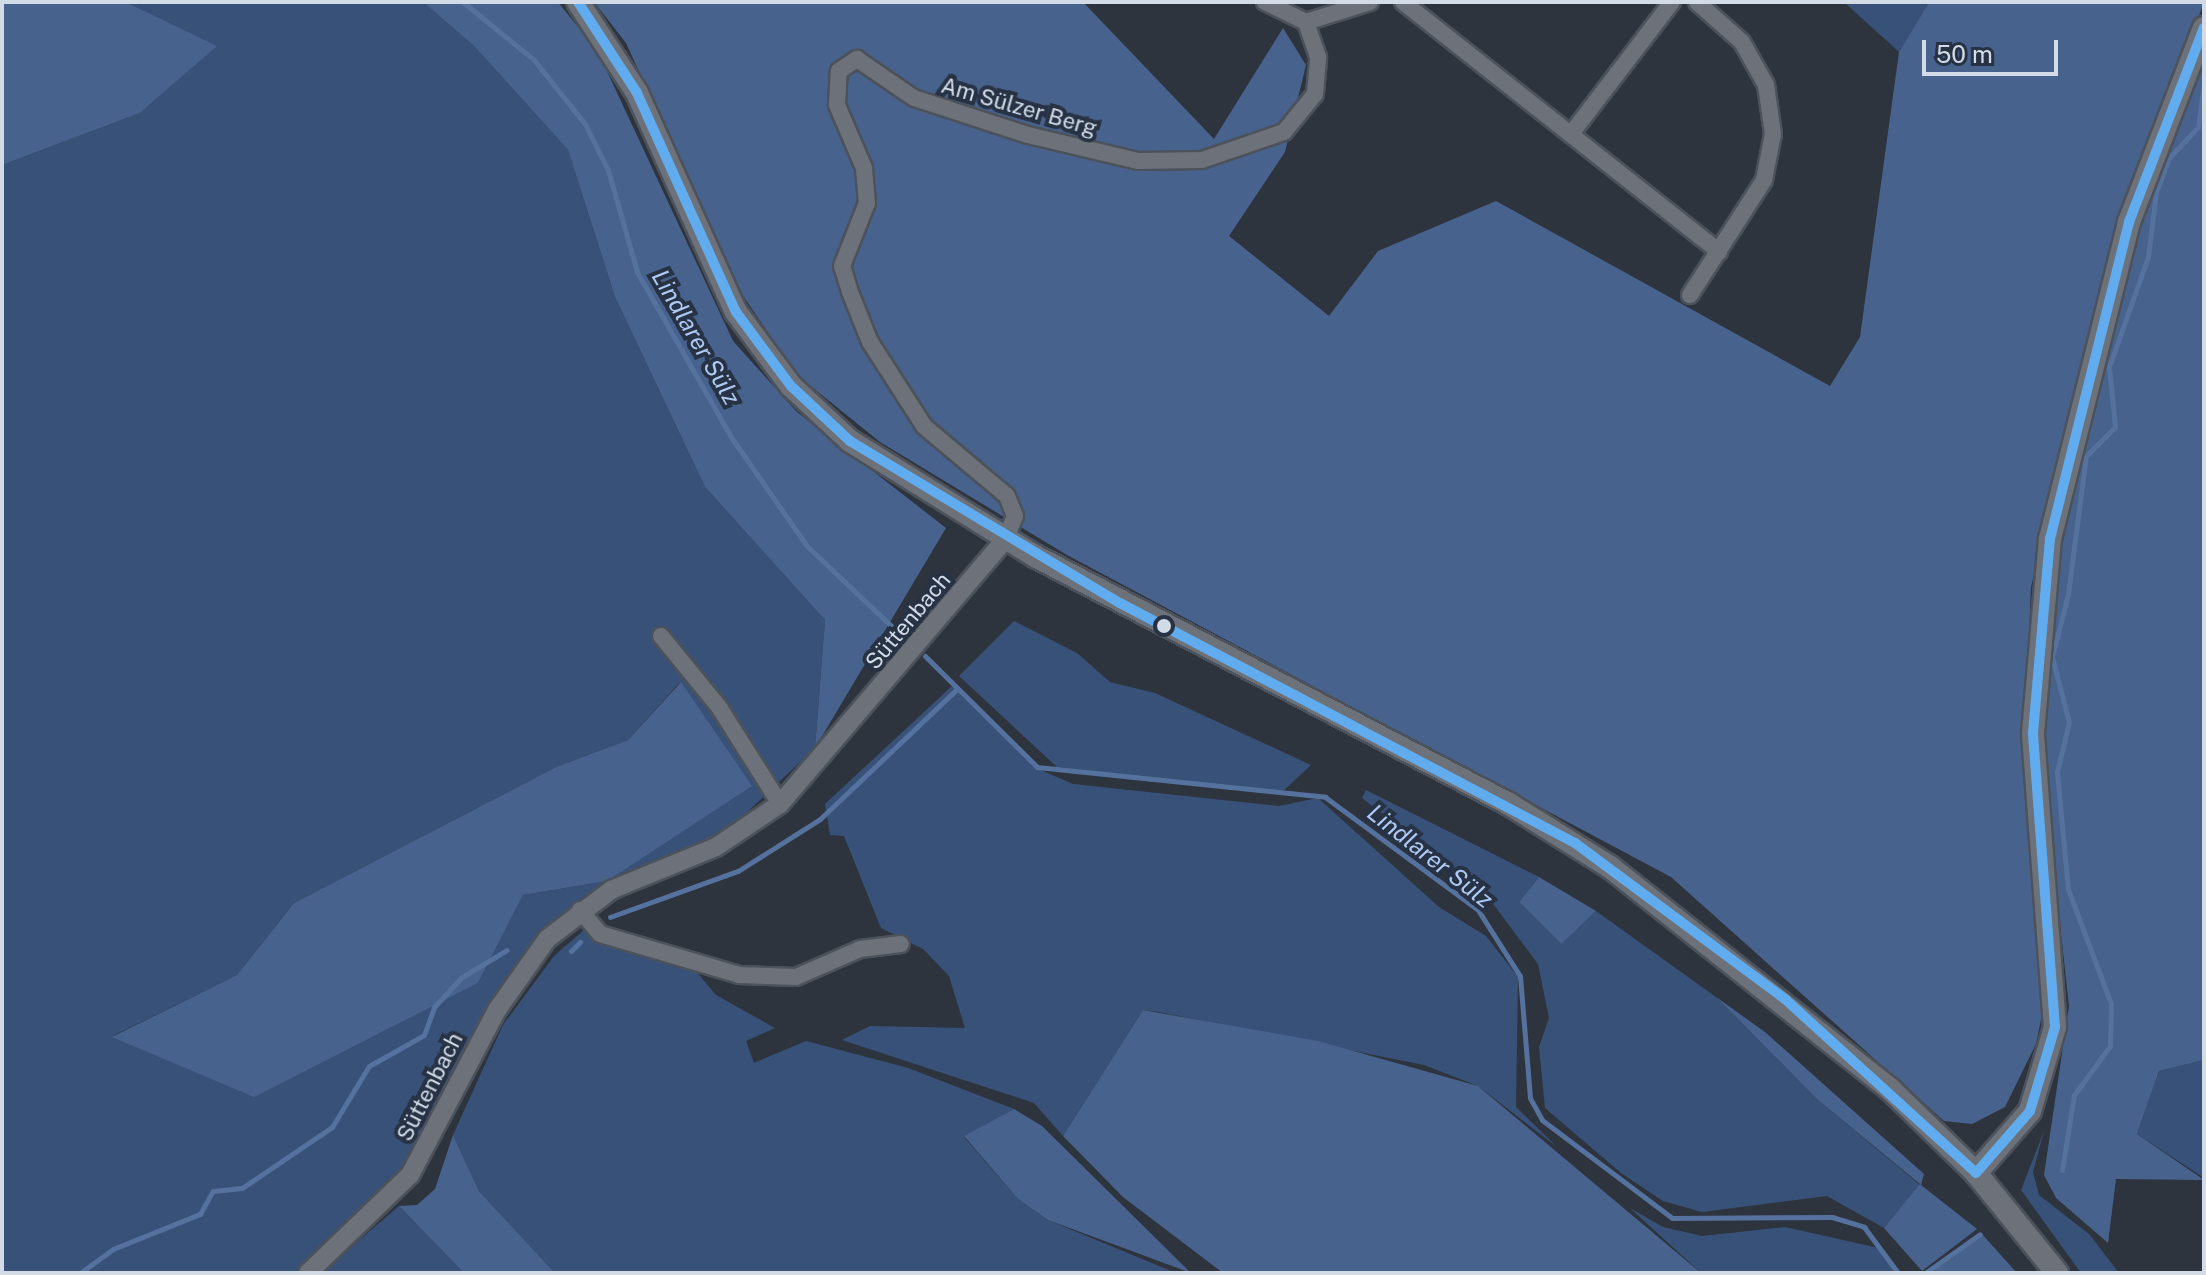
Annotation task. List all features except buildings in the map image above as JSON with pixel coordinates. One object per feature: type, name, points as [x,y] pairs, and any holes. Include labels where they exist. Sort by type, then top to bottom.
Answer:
[{"type":"main road","points":[[578,2],[637,93],[716,275],[774,366],[850,441],[1006,538],[1575,843],[1785,999],[1976,1173],[2057,1273]]},
{"type":"main road","points":[[1976,1173],[2030,1111],[2055,1027],[2033,733],[2050,539],[2129,222],[2204,28]]},
{"type":"street","points":[[1265,2],[1306,22],[1370,2]]},
{"type":"street","points":[[1403,2],[1719,252]]},
{"type":"street","points":[[1571,134],[1672,2]]},
{"type":"street","points":[[1690,295],[1764,180],[1773,134],[1766,85],[1742,42],[1697,2]]},
{"type":"street","name":"Am Sülzer Berg","points":[[1006,538],[1015,516],[1007,496],[924,426],[870,342],[850,292],[842,266],[867,203],[864,168],[837,105],[839,71],[857,59],[914,98],[955,114],[1110,155],[1176,164],[1297,125],[1320,73],[1306,22]]},
{"type":"street","name":"Süttenbach","points":[[308,1273],[410,1175],[516,978],[580,910],[716,847],[780,804],[1006,538]]},
{"type":"street","points":[[661,636],[719,707],[780,804]]},
{"type":"street","points":[[580,910],[600,934],[739,975],[796,977],[860,949],[901,944]]},
{"type":"shaded area","points":[[2,2],[128,3],[217,46],[140,113],[2,165]]},
{"type":"shaded area","points":[[94,2],[423,2],[474,46],[568,150],[615,297],[705,487],[825,620],[815,748],[726,832],[555,921],[508,976],[436,1115],[384,1196],[303,1273],[2,1273],[2,165],[140,113],[216,46],[128,3]],"holes":[[[680,682],[607,881],[523,895],[478,983],[113,1036],[237,975],[294,903],[556,767],[628,740]]]},
{"type":"shaded area","points":[[423,2],[558,2],[598,52],[733,341],[797,412],[946,528],[815,748],[825,620],[705,487],[615,297],[568,150],[474,46]]},
{"type":"shaded area","points":[[594,2],[1083,2],[1214,139],[1283,28],[1306,65],[1285,152],[1229,236],[1329,316],[1378,251],[1496,201],[1830,386],[1860,337],[1899,52],[1929,2],[2204,2],[2113,250],[2031,587],[2024,757],[2044,1005],[2036,1044],[2005,1107],[1972,1124],[1944,1121],[1671,877],[1067,555],[880,442],[797,375],[737,287],[626,43]]},
{"type":"shaded area","points":[[1844,2],[1929,2],[1899,52]]},
{"type":"shaded area","points":[[2204,46],[2204,1060],[2159,1071],[2137,1134],[2204,1180],[2116,1179],[2108,1243],[2056,1198],[2044,1175],[2069,1006],[2045,788],[2048,607],[2129,250]]},
{"type":"shaded area","points":[[1014,621],[1077,653],[1110,682],[1155,693],[1311,765],[1280,794],[1057,767],[959,676]]},
{"type":"shaded area","points":[[681,682],[752,786],[607,881],[523,895],[478,983],[254,1097],[112,1037],[237,975],[294,903],[556,767],[628,740]]},
{"type":"shaded area","points":[[952,686],[1036,768],[1073,784],[1279,806],[1318,798],[1439,907],[1486,936],[1518,977],[1516,1107],[1557,1147],[1478,1086],[1424,1065],[1159,1012],[1143,1010],[1063,1136],[1034,1103],[842,1040],[870,1026],[965,1028],[949,976],[923,949],[881,928],[844,836],[830,835],[825,804]]},
{"type":"shaded area","points":[[1366,790],[1539,877],[1519,902],[1560,943],[1596,911],[1716,997],[1818,1100],[1920,1185],[1884,1228],[1827,1196],[1702,1212],[1663,1201],[1621,1173],[1545,1108],[1539,1047],[1549,1018],[1538,964],[1485,893],[1362,798]]},
{"type":"shaded area","points":[[1539,877],[1596,911],[1561,944],[1519,902]]},
{"type":"shaded area","points":[[584,930],[694,969],[716,995],[775,1028],[746,1041],[754,1063],[806,1041],[908,1068],[1014,1109],[964,1137],[1018,1199],[1048,1220],[1176,1273],[555,1273],[479,1191],[453,1135],[503,1025],[554,956]]},
{"type":"shaded area","points":[[1716,997],[1765,1032],[1924,1174],[1921,1185],[1977,1229],[1922,1271],[1884,1228],[1920,1184],[1818,1100]]},
{"type":"shaded area","points":[[1143,1010],[1318,1041],[1478,1086],[1701,1273],[1223,1273],[1123,1197],[1063,1136]]},
{"type":"shaded area","points":[[2204,1060],[2204,1178],[2137,1134],[2159,1071]]},
{"type":"shaded area","points":[[1014,1109],[1042,1126],[1191,1273],[1048,1220],[1018,1199],[964,1136]]},
{"type":"shaded area","points":[[2044,1131],[2033,1172],[2039,1195],[2089,1234],[2119,1273],[2081,1273],[2021,1190]]},
{"type":"shaded area","points":[[453,1135],[479,1191],[555,1273],[464,1273],[399,1206],[417,1205],[435,1189]]},
{"type":"shaded area","points":[[399,1206],[464,1273],[321,1273]]},
{"type":"shaded area","points":[[1630,1208],[1663,1227],[1702,1236],[1785,1227],[1883,1249],[1894,1273],[1701,1273]]},
{"type":"shaded area","points":[[1981,1233],[2017,1273],[1926,1273]]},
{"type":"waterway","name":"Lindlarer Sülz","points":[[463,2],[534,60],[585,124],[608,170],[637,272],[733,440],[807,546],[903,637]]},
{"type":"waterway","points":[[2062,1170],[2074,1095],[2110,1046],[2111,1004],[2068,889],[2057,772],[2069,722],[2052,657],[2068,594],[2086,456],[2115,427],[2109,367],[2148,257],[2156,192],[2169,158],[2198,127],[2204,83]]},
{"type":"waterway","name":"Lindlarer Sülz","points":[[925,656],[1037,767],[1325,797],[1478,910],[1520,976],[1530,1098],[1542,1120],[1672,1218],[1832,1217],[1864,1227],[1898,1273]]},
{"type":"waterway","points":[[610,917],[738,871],[820,819],[957,689]]},
{"type":"waterway","points":[[571,951],[580,942]]},
{"type":"waterway","points":[[80,1273],[113,1249],[200,1214],[213,1191],[242,1188],[332,1127],[369,1066],[424,1035],[434,1007],[462,977],[507,950]]},
{"type":"waterway","points":[[1925,1273],[1980,1234]]},
{"type":"transit line","points":[[578,2],[637,93],[736,312],[791,386],[850,441],[1120,603],[1575,843],[1785,999],[1976,1173],[2030,1111],[2055,1027],[2033,733],[2050,539],[2129,222],[2204,28]]}]
